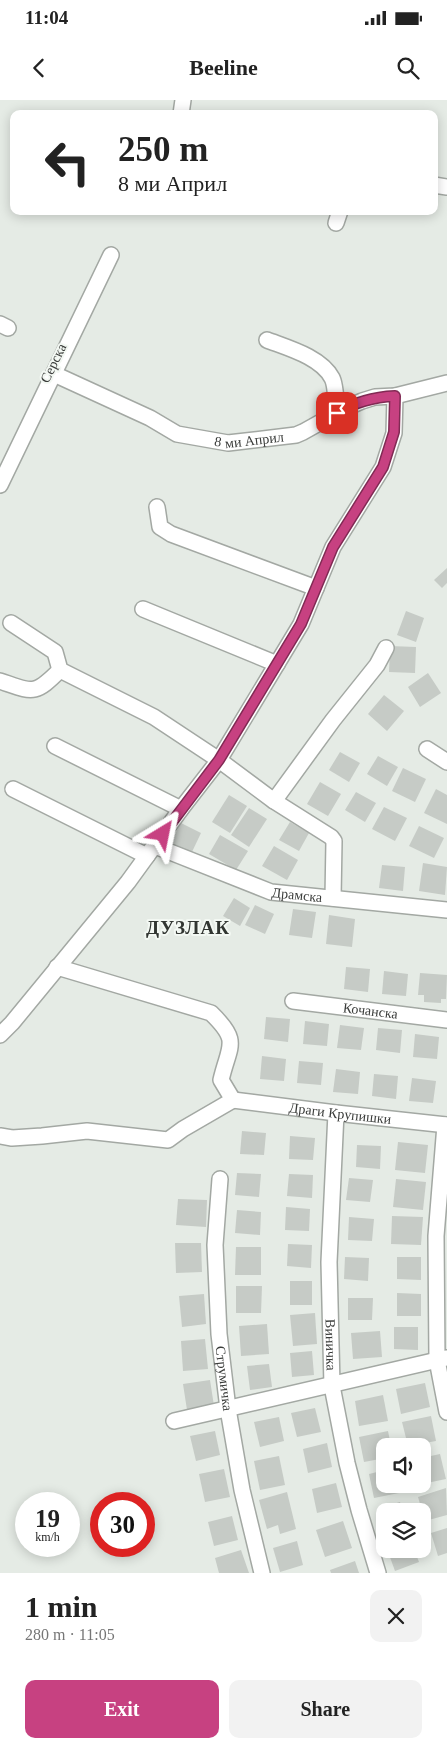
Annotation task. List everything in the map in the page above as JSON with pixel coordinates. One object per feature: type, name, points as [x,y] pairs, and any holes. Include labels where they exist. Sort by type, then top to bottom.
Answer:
[{"type":"street","name":"Серска","points":[[0,471],[93,282],[105,259],[110,258],[54,374]]},
{"type":"street","points":[[268,340],[307,355],[321,366],[332,378],[337,413]]},
{"type":"street","name":"8 ми Април","points":[[54,374],[150,418],[177,434],[228,443],[296,435],[346,408],[369,399],[395,396],[447,383]]},
{"type":"street","points":[[0,485],[54,374]]},
{"type":"street","points":[[0,1035],[12,1023],[128,882],[219,760],[301,624],[333,547],[383,467],[394,432],[395,396]]},
{"type":"street","points":[[157,507],[160,527],[171,534],[316,588]]},
{"type":"street","points":[[143,609],[277,664]]},
{"type":"street","points":[[11,623],[55,652],[60,670],[154,717],[219,760],[274,801],[331,837],[334,841],[333,898]]},
{"type":"street","points":[[274,801],[333,720],[377,665],[386,648]]},
{"type":"street","points":[[0,681],[28,691],[38,690],[60,670]]},
{"type":"street","points":[[55,746],[181,809]]},
{"type":"street","points":[[427,749],[447,762]]},
{"type":"street","name":"Драмска","points":[[13,789],[151,851],[231,874],[271,892],[447,910]]},
{"type":"street","points":[[0,1136],[32,1137],[87,1131],[168,1140],[183,1129],[233,1100],[221,1080],[225,1062],[231,1050],[230,1037],[223,1025],[210,1013],[57,967]]},
{"type":"street","name":"Кочанска","points":[[294,1001],[447,1020]]},
{"type":"street","name":"Драги Крупишки","points":[[233,1100],[446,1125]]},
{"type":"street","name":"Виничка","points":[[336,1113],[329,1262],[332,1386],[347,1463],[378,1573]]},
{"type":"street","points":[[446,1125],[436,1236],[442,1359],[447,1412]]},
{"type":"street","name":"Струмичка","points":[[220,1180],[215,1244],[219,1334],[228,1409],[242,1490],[262,1573]]},
{"type":"street","points":[[174,1421],[332,1386],[442,1359]]},
{"type":"building","points":[[447,568],[447,583],[442,588],[434,580]]},
{"type":"building","points":[[406,611],[424,618],[416,642],[397,635]]},
{"type":"building","points":[[390,646],[416,647],[415,673],[389,672]]},
{"type":"building","points":[[428,673],[441,693],[420,707],[408,687]]},
{"type":"building","points":[[384,695],[404,711],[387,731],[368,714]]},
{"type":"building","points":[[340,752],[360,763],[349,782],[329,770]]},
{"type":"building","points":[[378,756],[398,767],[387,786],[367,774]]},
{"type":"building","points":[[403,768],[426,779],[415,802],[392,791]]},
{"type":"building","points":[[320,782],[341,794],[328,816],[307,804]]},
{"type":"building","points":[[436,789],[447,795],[447,824],[424,813]]},
{"type":"building","points":[[356,792],[376,803],[365,822],[345,810]]},
{"type":"building","points":[[229,795],[247,806],[230,833],[212,822]]},
{"type":"building","points":[[384,807],[407,818],[395,841],[372,829]]},
{"type":"building","points":[[249,808],[267,819],[249,847],[231,835]]},
{"type":"building","points":[[290,822],[309,833],[299,851],[279,840]]},
{"type":"building","points":[[181,823],[201,833],[191,854],[170,843]]},
{"type":"building","points":[[419,826],[444,838],[434,858],[409,846]]},
{"type":"building","points":[[220,835],[248,851],[236,870],[209,854]]},
{"type":"building","points":[[274,846],[298,860],[287,880],[262,866]]},
{"type":"building","points":[[423,863],[447,867],[445,895],[419,891]]},
{"type":"building","points":[[382,865],[405,867],[403,891],[379,888]]},
{"type":"building","points":[[234,898],[250,908],[240,926],[223,916]]},
{"type":"building","points":[[255,905],[274,914],[265,934],[245,925]]},
{"type":"building","points":[[293,909],[316,912],[312,938],[289,935]]},
{"type":"building","points":[[329,915],[355,919],[352,947],[326,944]]},
{"type":"building","points":[[346,967],[370,969],[368,992],[344,989]]},
{"type":"building","points":[[384,971],[408,974],[406,996],[382,994]]},
{"type":"building","points":[[420,973],[447,975],[446,999],[441,999],[441,1003],[424,1002],[424,995],[418,995]]},
{"type":"building","points":[[266,1017],[290,1019],[288,1042],[264,1039]]},
{"type":"building","points":[[305,1021],[329,1024],[327,1046],[303,1044]]},
{"type":"building","points":[[340,1025],[364,1028],[361,1050],[337,1048]]},
{"type":"building","points":[[378,1028],[402,1030],[400,1053],[376,1050]]},
{"type":"building","points":[[415,1034],[439,1037],[437,1059],[413,1057]]},
{"type":"building","points":[[262,1056],[286,1059],[284,1081],[260,1079]]},
{"type":"building","points":[[299,1061],[323,1063],[321,1085],[297,1083]]},
{"type":"building","points":[[336,1069],[360,1072],[358,1094],[333,1092]]},
{"type":"building","points":[[374,1074],[398,1076],[396,1099],[372,1096]]},
{"type":"building","points":[[412,1078],[436,1081],[433,1103],[409,1101]]},
{"type":"building","points":[[242,1131],[266,1133],[264,1155],[240,1154]]},
{"type":"building","points":[[290,1136],[315,1138],[313,1160],[289,1159]]},
{"type":"building","points":[[398,1142],[428,1145],[425,1173],[395,1170]]},
{"type":"building","points":[[357,1145],[381,1146],[380,1169],[356,1167]]},
{"type":"building","points":[[237,1173],[261,1174],[259,1197],[235,1195]]},
{"type":"building","points":[[289,1174],[313,1175],[312,1198],[287,1196]]},
{"type":"building","points":[[349,1178],[373,1180],[370,1202],[346,1200]]},
{"type":"building","points":[[396,1179],[426,1182],[423,1210],[393,1207]]},
{"type":"building","points":[[178,1199],[207,1200],[206,1227],[176,1225]]},
{"type":"building","points":[[286,1207],[310,1209],[309,1231],[285,1230]]},
{"type":"building","points":[[237,1210],[261,1212],[260,1235],[235,1233]]},
{"type":"building","points":[[392,1216],[423,1217],[421,1245],[391,1244]]},
{"type":"building","points":[[349,1217],[374,1219],[372,1241],[348,1240]]},
{"type":"building","points":[[175,1243],[201,1243],[202,1272],[176,1273]]},
{"type":"building","points":[[288,1244],[312,1245],[311,1268],[287,1266]]},
{"type":"building","points":[[236,1247],[261,1247],[261,1275],[235,1275]]},
{"type":"building","points":[[345,1257],[369,1258],[368,1281],[344,1279]]},
{"type":"building","points":[[397,1257],[421,1257],[421,1280],[397,1279]]},
{"type":"building","points":[[290,1281],[312,1281],[312,1305],[290,1305]]},
{"type":"building","points":[[236,1286],[262,1286],[261,1313],[236,1313]]},
{"type":"building","points":[[397,1293],[421,1294],[421,1316],[397,1316]]},
{"type":"building","points":[[204,1294],[206,1324],[182,1327],[179,1296]]},
{"type":"building","points":[[348,1298],[373,1298],[372,1320],[348,1320]]},
{"type":"building","points":[[315,1313],[317,1344],[293,1346],[290,1315]]},
{"type":"building","points":[[267,1324],[269,1354],[241,1356],[239,1326]]},
{"type":"building","points":[[394,1327],[418,1327],[418,1350],[394,1349]]},
{"type":"building","points":[[380,1331],[382,1357],[353,1359],[351,1333]]},
{"type":"building","points":[[205,1339],[208,1369],[183,1371],[181,1341]]},
{"type":"building","points":[[312,1351],[314,1375],[292,1377],[290,1353]]},
{"type":"building","points":[[269,1364],[272,1387],[250,1390],[247,1366]]},
{"type":"building","points":[[210,1380],[214,1406],[187,1410],[183,1384]]},
{"type":"building","points":[[425,1383],[430,1407],[401,1414],[396,1389]]},
{"type":"building","points":[[383,1395],[388,1421],[359,1426],[355,1401]]},
{"type":"building","points":[[315,1408],[321,1432],[297,1437],[291,1413]]},
{"type":"building","points":[[431,1416],[436,1441],[431,1442],[431,1438],[406,1438],[402,1422]]},
{"type":"building","points":[[279,1417],[284,1441],[260,1447],[254,1422]]},
{"type":"building","points":[[215,1431],[220,1455],[196,1461],[190,1436]]},
{"type":"building","points":[[388,1431],[389,1438],[376,1438],[376,1460],[364,1462],[359,1437]]},
{"type":"building","points":[[327,1443],[332,1467],[308,1473],[303,1449]]},
{"type":"building","points":[[440,1454],[446,1479],[431,1482],[431,1456]]},
{"type":"building","points":[[279,1456],[285,1485],[260,1490],[254,1461]]},
{"type":"building","points":[[224,1469],[230,1497],[205,1502],[199,1474]]},
{"type":"building","points":[[376,1472],[376,1493],[399,1493],[374,1498],[369,1474]]},
{"type":"building","points":[[336,1483],[342,1507],[317,1513],[312,1489]]},
{"type":"building","points":[[446,1488],[447,1515],[431,1519],[431,1503],[420,1503],[418,1497]]},
{"type":"building","points":[[287,1492],[296,1529],[280,1534],[278,1525],[267,1529],[259,1500]]},
{"type":"building","points":[[232,1516],[238,1540],[214,1546],[208,1522]]},
{"type":"building","points":[[343,1521],[352,1548],[325,1557],[316,1530]]},
{"type":"building","points":[[447,1528],[447,1553],[438,1556],[431,1533]]},
{"type":"building","points":[[297,1541],[303,1565],[280,1572],[273,1548]]},
{"type":"building","points":[[241,1550],[249,1573],[219,1573],[215,1558]]},
{"type":"building","points":[[390,1558],[417,1558],[419,1562],[395,1571]]},
{"type":"building","points":[[355,1561],[359,1573],[331,1573],[330,1570]]},
{"type":"district","name":"ДУЗЛАК","points":[[188,927]]},
{"type":"route","points":[[163,834],[219,760],[301,624],[333,547],[383,467],[394,432],[395,396],[375,397],[337,413]]}]
